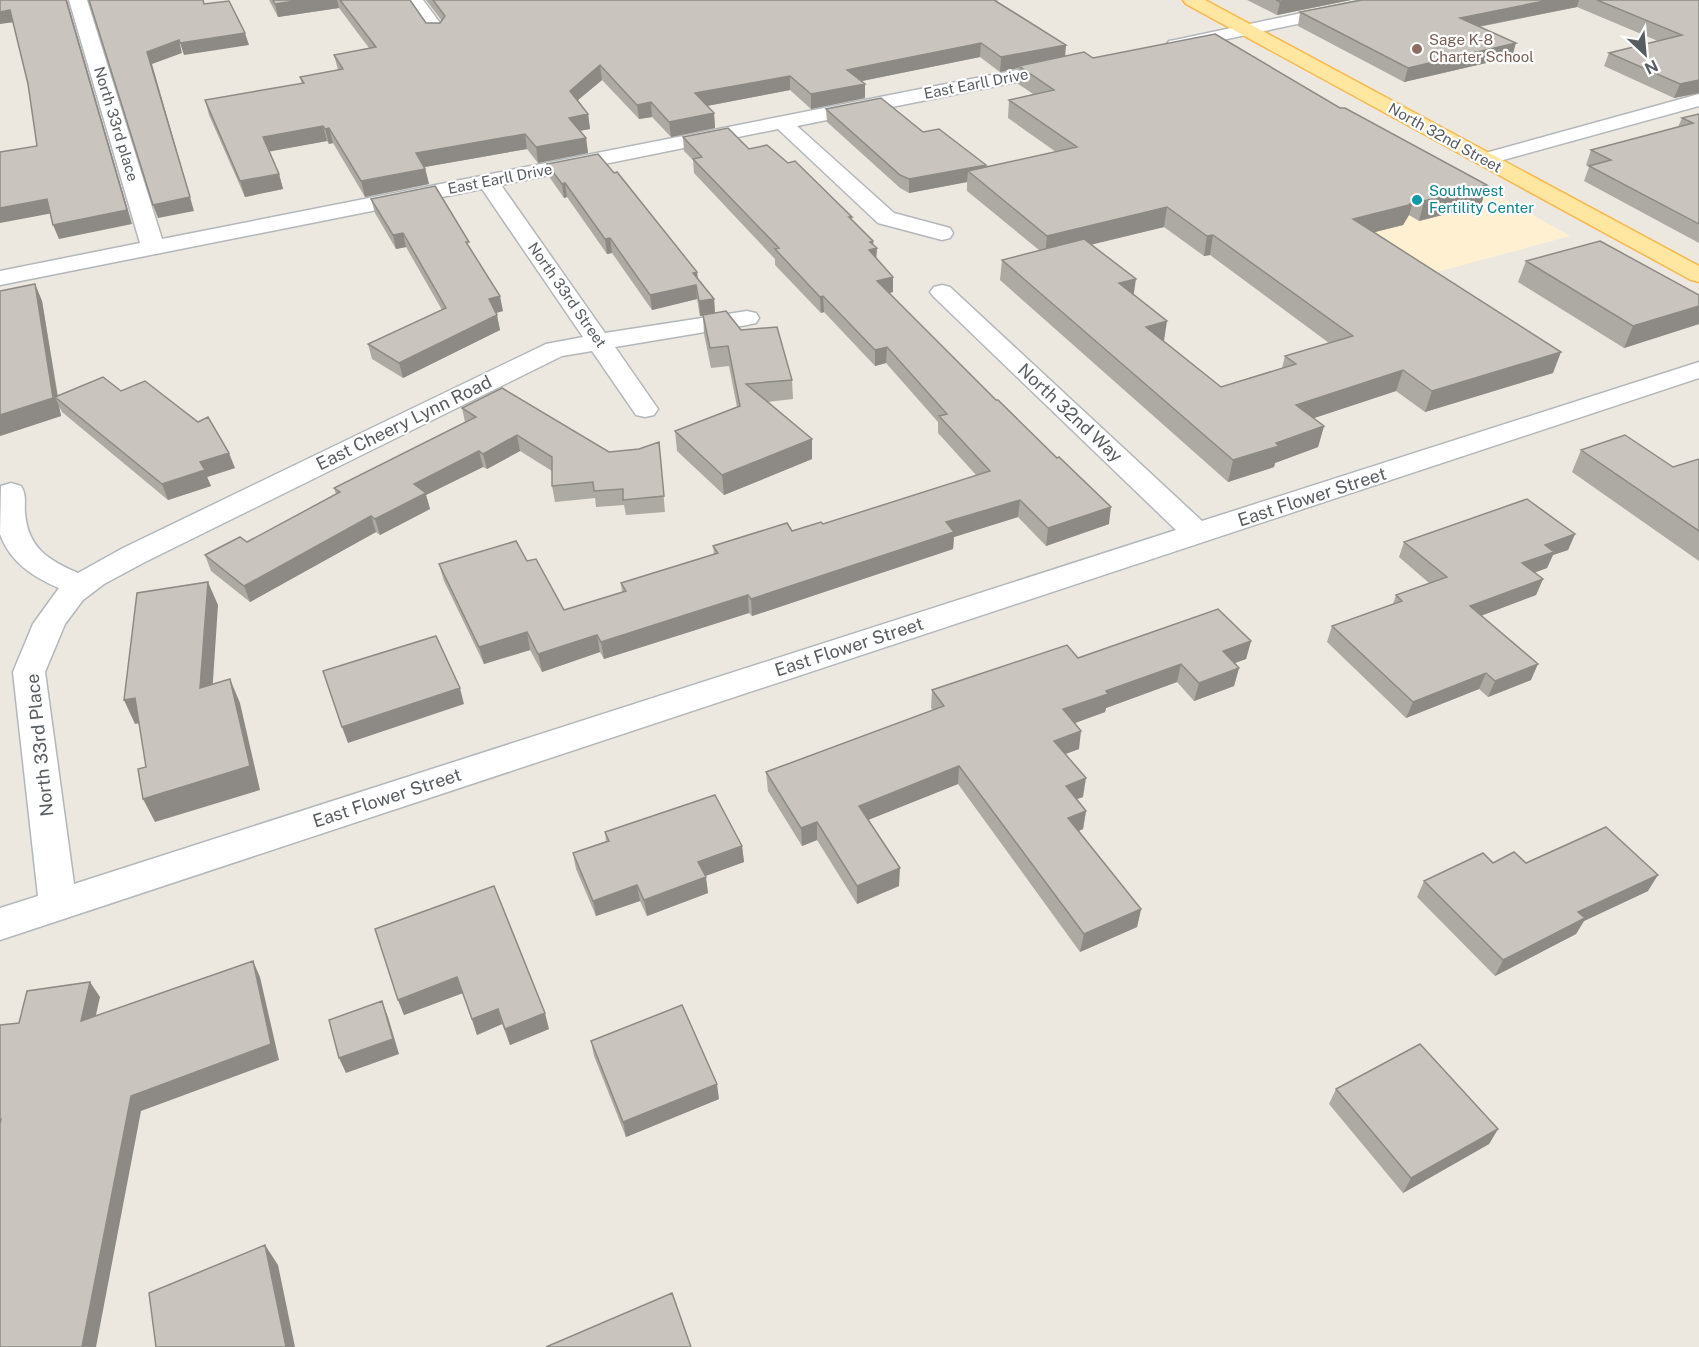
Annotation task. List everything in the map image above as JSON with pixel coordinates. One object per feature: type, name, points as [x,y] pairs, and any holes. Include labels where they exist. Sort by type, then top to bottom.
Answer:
[{"type":"main road","name":"North 32nd Street","points":[[1192,0],[1699,275]]},
{"type":"street","name":"North 33rd place","points":[[78,0],[153,248]]},
{"type":"street","points":[[414,0],[437,31]]},
{"type":"street","points":[[1154,49],[1387,0]]},
{"type":"street","name":"East Earll Drive","points":[[0,278],[1086,63]]},
{"type":"street","points":[[1485,159],[1699,100]]},
{"type":"street","points":[[783,123],[886,218],[942,233]]},
{"type":"street","name":"North 33rd Street","points":[[488,181],[645,409]]},
{"type":"street","name":"North 32nd Way","points":[[942,291],[1198,534]]},
{"type":"street","name":"East Cheery Lynn Road","points":[[80,585],[134,555],[555,349],[747,318]]},
{"type":"street","name":"East Flower Street","points":[[0,924],[1699,370]]},
{"type":"street","points":[[10,492],[9,511],[18,546],[25,556],[59,577],[80,585]]},
{"type":"street","name":"North 33rd Place","points":[[58,906],[29,672],[39,644],[53,617],[80,585]]},
{"type":"shaded area","points":[[1448,167],[1570,236],[1419,277],[1303,203]]},
{"type":"building","points":[[0,0],[66,0],[127,210],[53,225],[47,199],[0,208],[0,152],[37,146],[28,84],[10,10],[0,12]]},
{"type":"building","points":[[89,0],[203,0],[204,4],[229,1],[245,33],[180,43],[179,40],[147,52],[190,197],[153,205]]},
{"type":"building","points":[[273,0],[301,0],[275,4]]},
{"type":"building","points":[[340,0],[410,0],[426,23],[440,23],[445,16],[433,0],[994,0],[1066,45],[1001,57],[981,43],[847,70],[865,84],[811,94],[790,76],[695,93],[714,113],[669,122],[651,102],[637,105],[600,65],[570,91],[588,114],[569,118],[586,138],[536,147],[525,134],[416,153],[425,169],[361,181],[329,128],[325,129],[323,126],[263,137],[279,174],[240,181],[205,100],[304,83],[300,77],[343,69],[334,55],[376,47]]},
{"type":"building","points":[[1362,0],[1549,0],[1460,18],[1516,43],[1408,68],[1300,12]]},
{"type":"building","points":[[1597,0],[1699,0],[1699,80],[1680,84],[1609,53],[1682,35]]},
{"type":"building","points":[[1215,34],[1340,108],[1345,108],[1487,185],[1424,201],[1415,196],[1409,205],[1353,219],[1561,352],[1432,391],[1403,370],[1296,405],[1324,426],[1276,443],[1279,446],[1233,460],[1002,260],[1084,239],[1136,279],[1119,283],[1167,321],[1146,327],[1221,387],[1296,364],[1285,356],[1353,336],[1213,235],[1207,236],[1167,207],[1047,236],[968,171],[1077,147],[1009,100],[1054,90],[1019,66],[1084,52],[1093,58]]},
{"type":"building","points":[[881,98],[923,132],[939,129],[986,165],[909,179],[900,175],[826,109]]},
{"type":"building","points":[[1699,114],[1699,224],[1589,166],[1611,160],[1591,150],[1693,123],[1682,118]]},
{"type":"building","points":[[728,128],[749,149],[767,145],[788,163],[795,161],[852,217],[849,217],[877,248],[869,250],[893,277],[877,281],[996,400],[1111,507],[1048,528],[1020,500],[946,522],[954,532],[751,599],[748,595],[601,642],[597,635],[538,654],[527,632],[479,647],[439,564],[516,541],[527,561],[536,559],[564,610],[626,591],[621,583],[718,553],[713,546],[787,523],[792,531],[821,522],[823,524],[990,471],[939,416],[947,414],[887,347],[875,350],[823,296],[820,297],[775,249],[779,248],[693,159],[702,157],[683,137]]},
{"type":"building","points":[[598,154],[614,173],[617,172],[697,272],[693,273],[714,299],[699,301],[696,285],[650,295],[610,238],[605,239],[565,183],[562,184],[547,164]]},
{"type":"building","points":[[435,186],[469,242],[466,242],[500,296],[489,299],[497,315],[399,363],[368,344],[446,308],[403,233],[393,235],[371,199]]},
{"type":"building","points":[[1600,241],[1699,295],[1699,306],[1633,326],[1526,261]]},
{"type":"building","points":[[35,284],[53,398],[0,415],[0,291]]},
{"type":"building","points":[[726,311],[741,330],[777,327],[792,380],[746,384],[812,439],[722,475],[675,431],[740,406],[728,346],[710,348],[703,315]]},
{"type":"building","points":[[103,377],[121,391],[145,381],[198,422],[208,417],[229,453],[200,462],[205,470],[162,484],[55,397]]},
{"type":"building","points":[[502,388],[609,452],[639,449],[659,442],[664,496],[623,500],[623,489],[594,491],[593,482],[552,486],[552,457],[517,435],[483,454],[479,451],[414,484],[426,493],[375,519],[371,516],[244,586],[205,555],[240,537],[247,542],[340,492],[334,488],[476,417],[462,408]]},
{"type":"building","points":[[1625,435],[1673,467],[1699,459],[1699,531],[1581,450]]},
{"type":"building","points":[[1527,499],[1575,534],[1545,545],[1554,552],[1522,563],[1543,579],[1470,606],[1538,664],[1495,681],[1486,673],[1413,702],[1332,626],[1402,601],[1396,595],[1447,577],[1404,542]]},
{"type":"building","points":[[208,582],[200,688],[230,679],[250,766],[143,799],[138,769],[146,767],[135,698],[124,700],[137,593]]},
{"type":"building","points":[[1218,609],[1251,641],[1223,651],[1239,668],[1199,683],[1181,664],[1106,691],[1108,694],[1063,709],[1081,731],[1054,741],[1086,778],[1066,786],[1086,811],[1068,818],[1141,909],[1084,934],[959,766],[859,806],[900,868],[857,886],[817,822],[801,828],[766,772],[944,706],[932,690],[1067,645],[1078,658]]},
{"type":"building","points":[[436,636],[460,688],[342,727],[323,671]]},
{"type":"building","points":[[715,795],[742,846],[698,862],[706,877],[644,900],[637,885],[593,901],[573,853],[609,841],[605,832]]},
{"type":"building","points":[[1606,827],[1658,875],[1578,912],[1585,918],[1503,960],[1424,881],[1483,853],[1493,863],[1514,852],[1526,863]]},
{"type":"building","points":[[494,886],[545,1013],[505,1029],[498,1009],[472,1019],[457,977],[398,1000],[375,929]]},
{"type":"building","points":[[253,961],[271,1044],[131,1096],[82,1347],[0,1347],[0,1025],[19,1023],[27,991],[90,982],[81,1021]]},
{"type":"building","points":[[382,1001],[393,1039],[339,1058],[329,1020]]},
{"type":"building","points":[[682,1005],[717,1084],[623,1122],[591,1041]]},
{"type":"building","points":[[1420,1044],[1498,1129],[1411,1178],[1336,1089]]},
{"type":"building","points":[[265,1245],[286,1347],[156,1347],[149,1293]]},
{"type":"building","points":[[672,1293],[691,1347],[546,1347]]},
{"type":"place","name":"Sage K-8 Charter School","points":[[1417,49]]},
{"type":"place","name":"Southwest Fertility Center","points":[[1417,200]]}]
